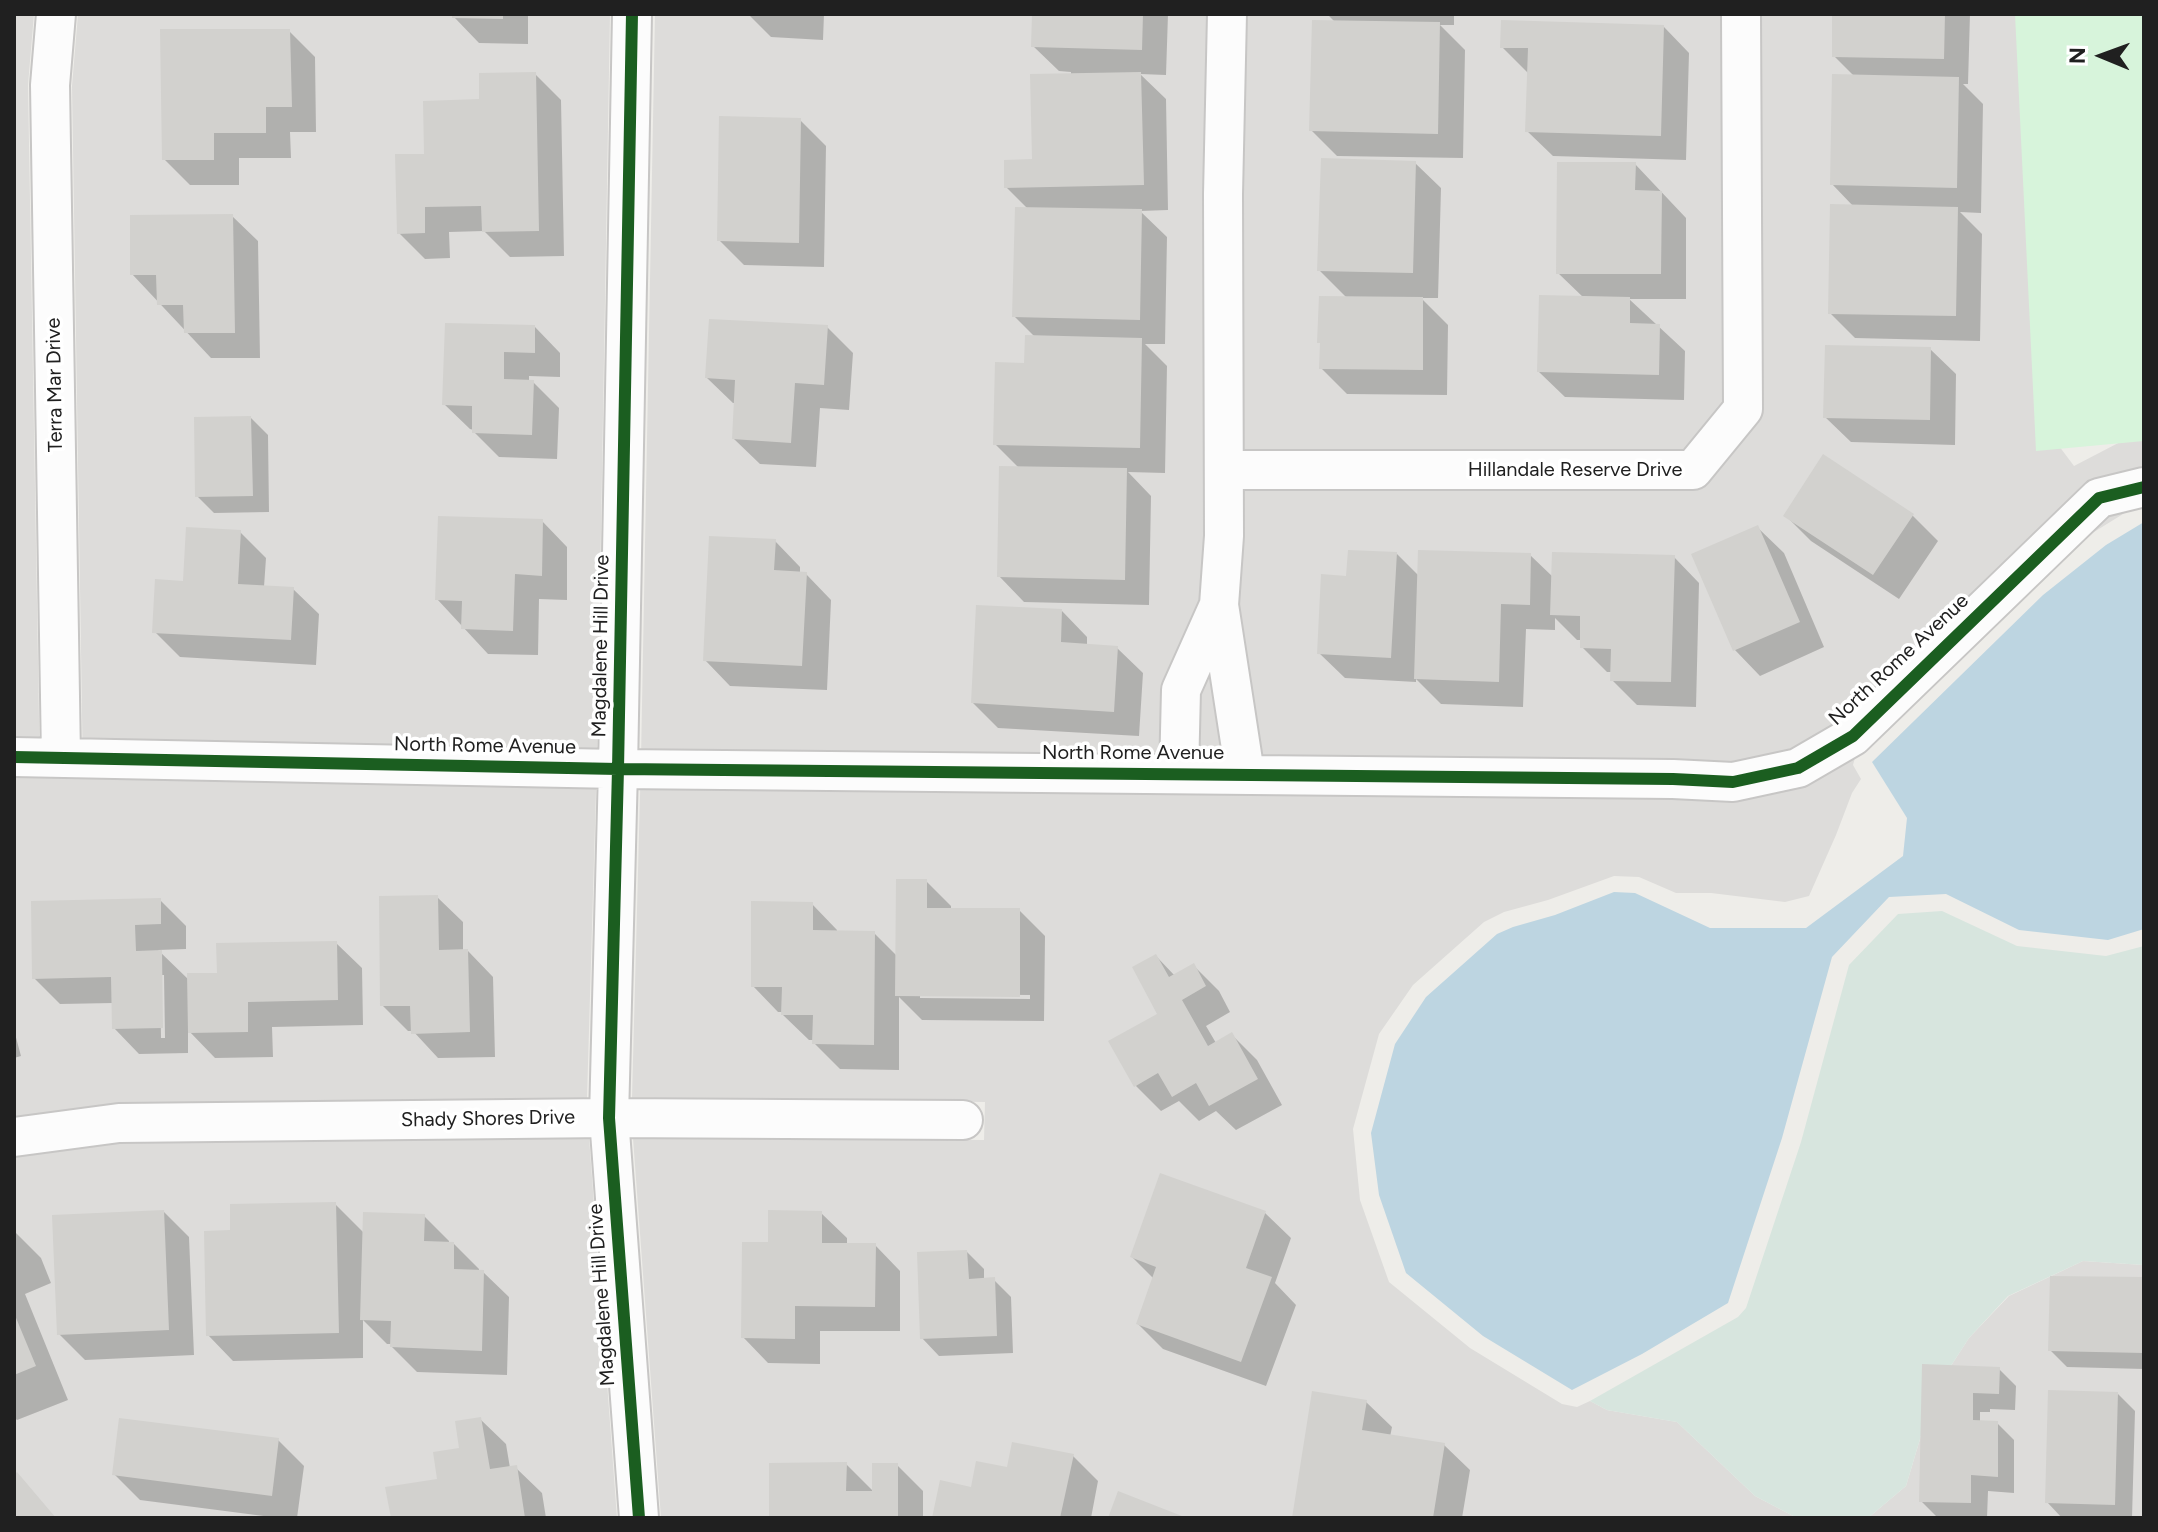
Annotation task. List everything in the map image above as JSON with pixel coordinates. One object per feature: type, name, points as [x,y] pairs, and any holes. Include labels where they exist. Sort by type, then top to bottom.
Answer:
[{"type":"street","name":"Terra Mar Drive","points":[[56,14],[50,85],[61,757]]},
{"type":"street","name":"Magdalene Hill Drive","points":[[632,14],[609,1118],[639,1518]]},
{"type":"street","points":[[1227,14],[1223,194],[1224,536],[1219,605],[1245,774]]},
{"type":"street","name":"Hillandale Reserve Drive","points":[[1224,470],[1693,470],[1743,409],[1741,14]]},
{"type":"street","name":"North Rome Avenue","points":[[14,757],[618,769],[1733,782],[1798,768],[1853,736],[2099,498],[2144,487]]},
{"type":"street","points":[[1179,774],[1181,690],[1219,605]]},
{"type":"street","name":"Shady Shores Drive","points":[[14,1137],[119,1123],[609,1118],[963,1120]]},
{"type":"shaded area","points":[[14,14],[34,14],[28,85],[40,777],[83,776],[72,86],[78,14],[610,14],[597,757],[587,1098],[119,1103],[14,1117]]},
{"type":"shaded area","points":[[655,14],[2035,14],[2050,434],[2074,466],[2124,440],[2144,435],[2144,501],[2094,532],[2030,584],[1857,750],[1853,765],[1861,779],[1852,793],[1809,896],[1785,902],[1711,893],[1676,893],[1639,877],[1614,876],[1504,912],[1484,922],[1413,985],[1379,1034],[1353,1129],[1360,1200],[1389,1282],[1470,1348],[1562,1404],[1577,1407],[1590,1401],[1607,1410],[1677,1422],[1755,1496],[1797,1518],[661,1518],[633,1138],[984,1140],[985,1102],[632,1098]]},
{"type":"shaded area","points":[[1942,911],[2017,946],[2106,956],[2144,946],[2144,1265],[2083,1261],[2008,1296],[1969,1338],[1934,1392],[1906,1486],[1868,1518],[1797,1518],[1755,1496],[1677,1422],[1607,1410],[1590,1401],[1738,1317],[1746,1308],[1801,1142],[1849,965],[1898,914]]},
{"type":"shaded area","points":[[589,1137],[617,1518],[14,1518],[14,1156],[121,1143]]},
{"type":"shaded area","points":[[2083,1261],[2144,1265],[2144,1518],[1868,1518],[1906,1486],[1934,1392],[1969,1338],[2009,1296]]},
{"type":"green space","points":[[2015,14],[2144,14],[2144,441],[2036,451]]},
{"type":"water","points":[[2144,522],[2144,929],[2108,940],[2019,930],[1946,894],[1889,897],[1832,957],[1782,1138],[1728,1303],[1642,1354],[1572,1390],[1483,1336],[1406,1273],[1379,1195],[1371,1133],[1395,1044],[1426,997],[1497,934],[1614,892],[1635,893],[1710,928],[1806,928],[1903,856],[1907,818],[1872,762],[2043,595],[2106,545]]},
{"type":"building","points":[[452,14],[503,14],[503,19],[452,18]]},
{"type":"building","points":[[1032,14],[1143,14],[1142,50],[1031,47]]},
{"type":"building","points":[[1832,14],[1945,14],[1944,59],[1832,57]]},
{"type":"building","points":[[1312,20],[1440,22],[1438,134],[1309,131]]},
{"type":"building","points":[[1501,20],[1664,25],[1661,136],[1525,132],[1528,48],[1500,48]]},
{"type":"building","points":[[160,29],[290,29],[292,107],[266,107],[266,133],[214,133],[214,160],[162,160]]},
{"type":"building","points":[[536,72],[539,231],[482,232],[481,206],[425,207],[425,233],[397,234],[395,154],[424,154],[423,101],[479,99],[479,73]]},
{"type":"building","points":[[1141,72],[1144,185],[1004,188],[1004,160],[1032,159],[1030,74]]},
{"type":"building","points":[[1832,74],[1959,77],[1957,188],[1830,185]]},
{"type":"building","points":[[719,116],[801,118],[799,243],[717,241]]},
{"type":"building","points":[[1321,158],[1416,161],[1413,273],[1317,271]]},
{"type":"building","points":[[1557,162],[1636,162],[1635,190],[1662,191],[1661,274],[1556,274]]},
{"type":"building","points":[[1830,204],[1958,207],[1956,316],[1828,314]]},
{"type":"building","points":[[1015,207],[1142,209],[1140,320],[1012,317]]},
{"type":"building","points":[[233,214],[235,333],[184,333],[183,305],[157,305],[156,275],[130,275],[130,215]]},
{"type":"building","points":[[1539,295],[1630,297],[1630,323],[1660,324],[1659,375],[1537,372]]},
{"type":"building","points":[[1319,296],[1423,297],[1423,370],[1319,369]]},
{"type":"building","points":[[709,319],[828,325],[824,385],[795,383],[791,443],[732,439],[735,380],[705,378]]},
{"type":"building","points":[[445,323],[535,325],[535,353],[504,352],[504,379],[534,380],[532,435],[472,433],[472,406],[442,405]]},
{"type":"building","points":[[1025,335],[1142,338],[1140,448],[993,445],[995,362],[1024,363]]},
{"type":"building","points":[[1825,345],[1931,347],[1930,420],[1823,418]]},
{"type":"building","points":[[251,416],[253,496],[195,497],[194,417]]},
{"type":"building","points":[[1823,454],[1914,514],[1873,575],[1783,516]]},
{"type":"building","points":[[999,466],[1127,468],[1125,580],[997,577]]},
{"type":"building","points":[[438,516],[543,519],[542,576],[515,574],[513,631],[461,629],[462,601],[435,600]]},
{"type":"building","points":[[1758,525],[1800,622],[1733,651],[1691,554]]},
{"type":"building","points":[[186,527],[241,530],[238,584],[294,587],[291,640],[152,633],[155,579],[183,581]]},
{"type":"building","points":[[709,536],[776,539],[774,570],[807,572],[802,666],[703,661]]},
{"type":"building","points":[[1348,550],[1397,552],[1391,658],[1317,654],[1321,574],[1346,576]]},
{"type":"building","points":[[1418,550],[1531,553],[1530,605],[1501,604],[1499,682],[1414,679]]},
{"type":"building","points":[[1552,552],[1675,555],[1671,682],[1610,681],[1611,649],[1580,648],[1580,616],[1550,615]]},
{"type":"building","points":[[976,605],[1062,609],[1061,642],[1118,646],[1114,712],[971,703]]},
{"type":"building","points":[[896,879],[927,879],[927,908],[1020,908],[1020,997],[895,996]]},
{"type":"building","points":[[438,895],[439,950],[468,949],[470,1032],[411,1034],[410,1006],[380,1006],[379,896]]},
{"type":"building","points":[[161,898],[161,924],[135,925],[136,951],[162,950],[163,1028],[112,1029],[111,977],[32,979],[31,901]]},
{"type":"building","points":[[751,901],[813,902],[813,930],[875,931],[874,1045],[812,1044],[813,1015],[781,1015],[782,987],[751,987]]},
{"type":"building","points":[[337,941],[338,1000],[248,1002],[248,1032],[188,1033],[187,973],[217,973],[216,943]]},
{"type":"building","points":[[1156,954],[1169,977],[1194,963],[1206,986],[1182,1000],[1208,1046],[1232,1032],[1258,1079],[1209,1106],[1196,1083],[1172,1097],[1158,1073],[1134,1087],[1108,1041],[1157,1014],[1132,967]]},
{"type":"building","points":[[1160,1173],[1266,1211],[1246,1268],[1272,1277],[1241,1362],[1136,1324],[1156,1267],[1130,1257]]},
{"type":"building","points":[[336,1202],[339,1333],[206,1336],[204,1231],[230,1230],[230,1204]]},
{"type":"building","points":[[164,1210],[169,1330],[57,1335],[52,1215]]},
{"type":"building","points":[[768,1210],[822,1211],[822,1243],[876,1243],[875,1307],[795,1306],[795,1339],[741,1338],[742,1242],[768,1242]]},
{"type":"building","points":[[363,1212],[425,1214],[424,1241],[454,1242],[454,1269],[484,1270],[482,1351],[390,1347],[391,1321],[360,1320]]},
{"type":"building","points":[[967,1250],[969,1279],[995,1277],[997,1336],[920,1339],[917,1252]]},
{"type":"building","points":[[2050,1276],[2144,1277],[2144,1353],[2048,1351]]},
{"type":"building","points":[[14,1313],[36,1366],[14,1375]]},
{"type":"building","points":[[1922,1364],[2000,1367],[1999,1394],[1973,1393],[1973,1420],[1998,1421],[1998,1477],[1971,1475],[1971,1503],[1919,1502]]},
{"type":"building","points":[[2048,1390],[2118,1392],[2115,1505],[2045,1503]]},
{"type":"building","points":[[1312,1391],[1367,1400],[1362,1430],[1445,1443],[1433,1518],[1292,1518]]},
{"type":"building","points":[[481,1417],[490,1469],[517,1465],[525,1518],[391,1518],[385,1487],[437,1479],[433,1452],[459,1448],[455,1421]]},
{"type":"building","points":[[119,1418],[279,1438],[272,1496],[112,1475]]},
{"type":"building","points":[[1012,1442],[1074,1454],[1060,1518],[932,1518],[940,1480],[971,1487],[976,1461],[1007,1467]]},
{"type":"building","points":[[847,1462],[846,1491],[872,1491],[872,1463],[898,1463],[898,1518],[769,1518],[769,1463]]},
{"type":"building","points":[[17,1472],[56,1518],[14,1518],[14,1475]]},
{"type":"building","points":[[1118,1491],[1187,1518],[1108,1518]]},
{"type":"cycle path","points":[[632,14],[609,1118],[639,1518]]},
{"type":"cycle path","points":[[14,757],[618,769],[1733,782],[1798,768],[1853,736],[2099,498],[2144,487]]}]
